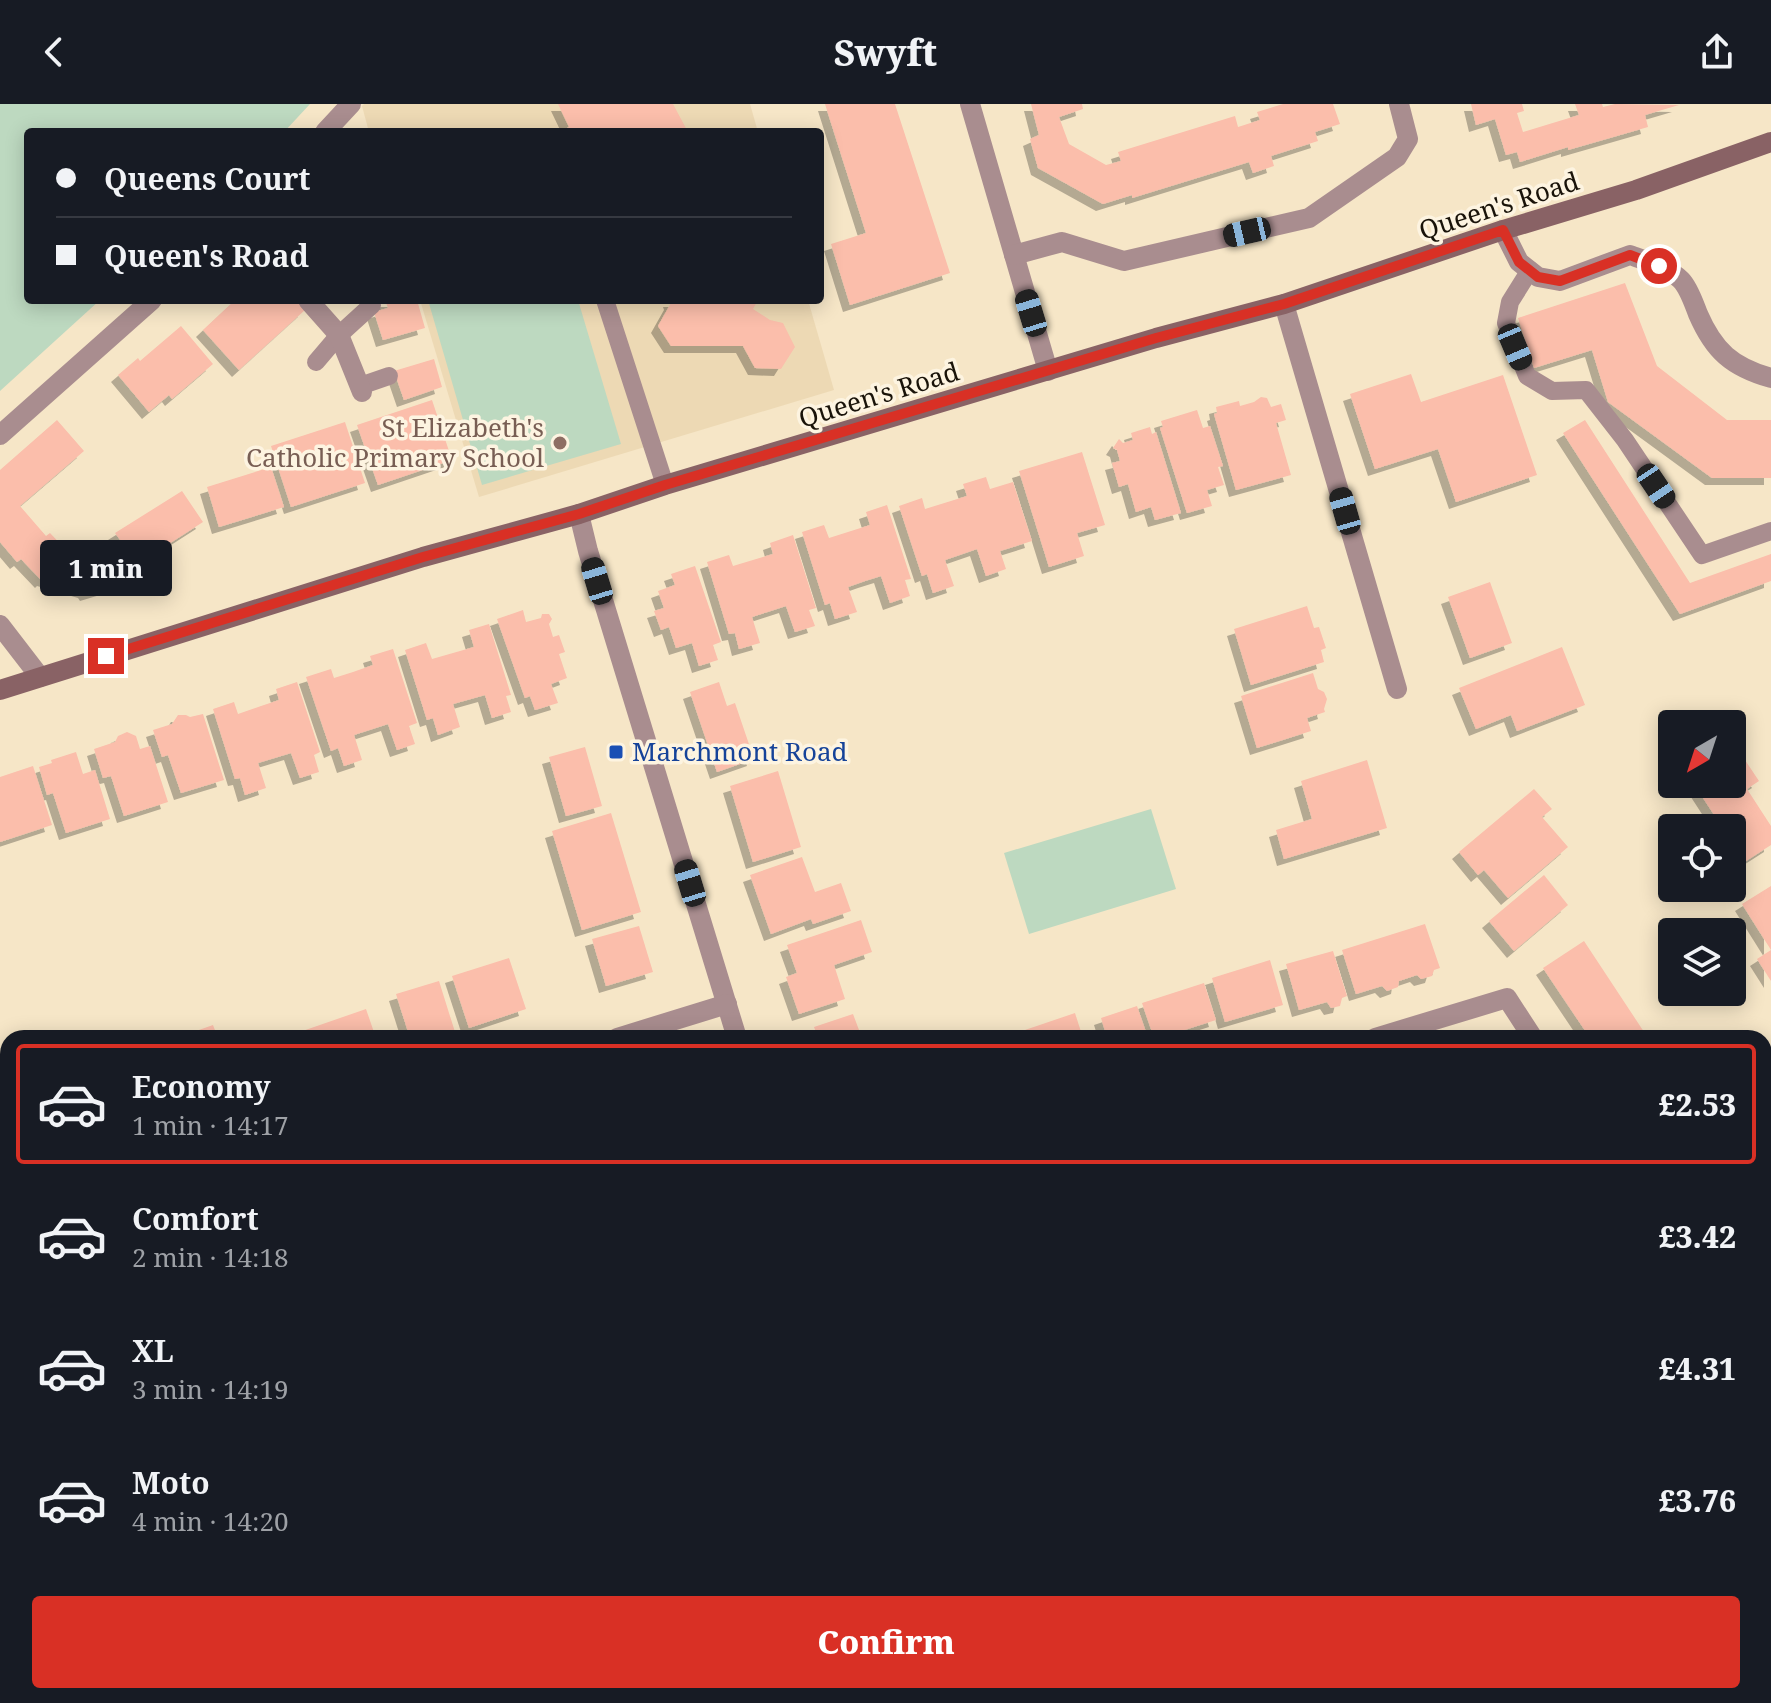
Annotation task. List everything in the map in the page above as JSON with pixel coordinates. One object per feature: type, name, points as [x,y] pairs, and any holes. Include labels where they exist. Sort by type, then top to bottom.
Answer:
[{"type":"main road","name":"Queen's Road","points":[[0,690],[423,557],[579,514],[665,485],[1156,338],[1284,304],[1503,230],[1636,190],[1771,142]]},
{"type":"street","points":[[329,128],[351,104]]},
{"type":"street","points":[[970,104],[1048,371]]},
{"type":"street","points":[[1014,255],[1062,242],[1124,261],[1309,218],[1397,157],[1408,139],[1399,104]]},
{"type":"street","points":[[1503,230],[1519,262],[1538,277],[1560,281],[1630,255],[1659,266],[1681,281],[1713,343],[1730,360],[1749,372],[1771,378]]},
{"type":"street","points":[[0,435],[147,304]]},
{"type":"street","points":[[312,304],[339,335],[361,389]]},
{"type":"street","points":[[1284,304],[1397,689]]},
{"type":"street","points":[[579,514],[735,1030]]},
{"type":"street","points":[[0,625],[40,677]]},
{"type":"street","points":[[1401,1030],[1507,998],[1528,1030]]},
{"type":"street","points":[[643,1030],[727,1004]]},
{"type":"lane","points":[[1530,270],[1510,302],[1506,323],[1527,376],[1552,391],[1586,390],[1625,440],[1702,555],[1771,531]]},
{"type":"lane","points":[[606,304],[665,485]]},
{"type":"lane","points":[[316,362],[339,335],[372,305]]},
{"type":"lane","points":[[361,389],[389,376]]},
{"type":"shaded area","points":[[750,104],[757,128],[368,128],[362,106]]},
{"type":"shaded area","name":"St Elizabeth's Catholic Primary School","points":[[421,304],[809,304],[834,390],[479,497]]},
{"type":"green space","points":[[0,104],[310,104],[288,128],[24,128],[24,304],[96,304],[0,391]]},
{"type":"green space","points":[[429,304],[579,304],[621,444],[482,485]]},
{"type":"green space","points":[[1151,809],[1176,889],[1029,934],[1004,853]]},
{"type":"building","points":[[558,104],[673,104],[686,128],[567,128]]},
{"type":"building","points":[[825,104],[895,104],[950,273],[850,305],[831,244],[866,233]]},
{"type":"building","points":[[1031,104],[1082,104],[1083,109],[1059,117],[1069,144],[1106,165],[1121,161],[1118,152],[1235,116],[1238,127],[1260,120],[1257,112],[1283,104],[1333,104],[1340,124],[1315,132],[1318,141],[1271,156],[1274,166],[1253,173],[1249,162],[1103,204],[1038,168],[1030,139],[1039,135]]},
{"type":"building","points":[[1471,104],[1522,104],[1524,111],[1517,113],[1523,132],[1579,115],[1575,104],[1602,104],[1603,107],[1615,104],[1679,105],[1645,115],[1648,127],[1520,162],[1517,152],[1506,155],[1495,119],[1476,125]]},
{"type":"building","points":[[1625,283],[1657,366],[1727,420],[1771,420],[1771,478],[1712,478],[1608,402],[1592,350],[1534,368],[1518,318]]},
{"type":"building","points":[[231,304],[300,304],[305,310],[239,370],[203,330]]},
{"type":"building","points":[[386,304],[418,304],[425,328],[383,340],[374,312],[388,308]]},
{"type":"building","points":[[670,304],[756,304],[753,309],[770,320],[783,323],[795,347],[781,369],[755,368],[743,346],[671,346],[658,326]]},
{"type":"building","points":[[181,326],[213,364],[172,399],[169,395],[149,412],[118,375],[138,358],[140,361]]},
{"type":"building","points":[[434,359],[442,387],[404,400],[394,371]]},
{"type":"building","points":[[1411,374],[1421,402],[1503,375],[1537,475],[1456,502],[1438,449],[1375,469],[1350,394]]},
{"type":"building","points":[[1261,397],[1267,398],[1271,407],[1281,404],[1286,420],[1276,423],[1291,475],[1236,490],[1214,414],[1217,413],[1216,407],[1239,401],[1240,406]]},
{"type":"building","points":[[432,400],[452,460],[378,485],[357,425]]},
{"type":"building","points":[[1197,410],[1203,428],[1210,426],[1223,466],[1218,467],[1224,485],[1207,490],[1212,506],[1187,513],[1160,428],[1163,427],[1161,421]]},
{"type":"building","points":[[57,420],[84,451],[20,506],[46,536],[50,533],[71,555],[116,544],[121,541],[115,533],[182,491],[203,522],[125,572],[127,582],[87,594],[44,579],[42,581],[21,559],[17,562],[0,542],[0,470]]},
{"type":"building","points":[[1585,420],[1690,583],[1771,554],[1771,581],[1680,614],[1563,433]]},
{"type":"building","points":[[345,422],[365,483],[291,507],[271,446]]},
{"type":"building","points":[[1150,427],[1152,434],[1156,432],[1181,513],[1155,520],[1151,507],[1136,512],[1128,484],[1119,487],[1112,463],[1120,461],[1117,450],[1113,448],[1119,439],[1123,443],[1133,440],[1131,433]]},
{"type":"building","points":[[1082,452],[1105,525],[1077,533],[1084,556],[1049,567],[1019,471]]},
{"type":"building","points":[[271,467],[284,507],[219,527],[207,487]]},
{"type":"building","points":[[986,477],[990,489],[1013,482],[1032,541],[1000,551],[1006,569],[986,576],[977,549],[945,560],[954,586],[933,593],[927,574],[922,576],[899,506],[922,498],[925,509],[967,496],[963,484]]},
{"type":"building","points":[[887,505],[911,579],[905,580],[910,596],[890,603],[881,576],[848,587],[857,612],[835,619],[830,603],[825,605],[802,532],[824,525],[829,538],[870,525],[866,512]]},
{"type":"building","points":[[793,535],[816,608],[809,610],[815,626],[795,632],[786,606],[752,617],[760,643],[739,649],[735,633],[729,634],[707,562],[729,555],[733,566],[773,554],[770,543]]},
{"type":"building","points":[[695,566],[721,642],[713,645],[718,660],[699,666],[692,643],[676,648],[669,627],[661,630],[654,611],[664,608],[658,591],[675,585],[671,574]]},
{"type":"building","points":[[1490,582],[1512,643],[1470,658],[1448,597]]},
{"type":"building","points":[[1307,606],[1314,628],[1319,627],[1326,648],[1321,650],[1324,662],[1251,685],[1234,629]]},
{"type":"building","points":[[523,610],[526,622],[549,614],[553,637],[559,635],[565,652],[559,654],[567,678],[551,684],[558,703],[535,710],[530,696],[525,698],[497,619]]},
{"type":"building","points":[[489,624],[511,695],[506,696],[511,712],[492,718],[485,695],[453,704],[460,727],[438,735],[433,718],[427,720],[405,650],[426,643],[432,659],[474,647],[469,630]]},
{"type":"building","points":[[1562,647],[1585,705],[1517,731],[1511,715],[1476,729],[1459,688]]},
{"type":"building","points":[[393,649],[417,723],[409,726],[415,744],[397,750],[388,724],[354,735],[362,760],[344,766],[338,748],[331,751],[306,677],[331,669],[334,678],[353,672],[373,665],[370,656]]},
{"type":"building","points":[[1313,673],[1318,689],[1324,692],[1327,699],[1325,712],[1307,718],[1311,731],[1257,748],[1241,696]]},
{"type":"building","points":[[297,682],[320,752],[314,755],[319,772],[300,778],[291,753],[258,763],[266,788],[245,795],[240,778],[235,779],[213,709],[234,702],[238,714],[279,700],[276,689]]},
{"type":"building","points":[[719,682],[727,706],[735,703],[754,759],[717,772],[690,692]]},
{"type":"building","points":[[203,714],[224,780],[181,793],[168,755],[162,757],[153,730],[172,724],[178,715],[190,717]]},
{"type":"building","points":[[127,732],[136,736],[140,749],[150,746],[168,802],[124,816],[111,776],[103,778],[94,749],[115,742],[118,736]]},
{"type":"building","points":[[585,747],[602,806],[566,816],[549,757]]},
{"type":"building","points":[[76,752],[83,774],[95,770],[110,819],[66,833],[53,793],[47,795],[39,767]]},
{"type":"building","points":[[1367,760],[1387,828],[1284,859],[1276,830],[1312,819],[1301,781]]},
{"type":"building","points":[[1746,762],[1759,781],[1747,789],[1771,826],[1771,845],[1746,861],[1746,814],[1714,814],[1703,798],[1746,798]]},
{"type":"building","points":[[33,766],[52,825],[0,842],[0,777]]},
{"type":"building","points":[[778,771],[801,847],[753,862],[730,786]]},
{"type":"building","points":[[1534,789],[1552,809],[1542,817],[1568,847],[1508,898],[1484,870],[1478,875],[1459,852]]},
{"type":"building","points":[[611,813],[641,912],[582,930],[552,831]]},
{"type":"building","points":[[802,857],[815,892],[841,883],[851,911],[813,924],[811,919],[771,934],[750,875]]},
{"type":"building","points":[[1544,875],[1568,905],[1514,951],[1489,921]]},
{"type":"building","points":[[1771,886],[1771,950],[1742,904]]},
{"type":"building","points":[[861,920],[872,952],[834,965],[845,999],[799,1014],[786,977],[797,973],[787,945]]},
{"type":"building","points":[[1425,924],[1440,968],[1434,970],[1432,976],[1421,979],[1417,975],[1399,981],[1398,987],[1387,991],[1382,986],[1356,994],[1342,950]]},
{"type":"building","points":[[639,926],[653,972],[606,986],[592,939]]},
{"type":"building","points":[[1584,941],[1643,1030],[1585,1030],[1543,968]]},
{"type":"building","points":[[1771,950],[1771,981],[1757,959]]},
{"type":"building","points":[[1333,951],[1347,996],[1342,998],[1340,1006],[1331,1008],[1327,1002],[1299,1010],[1286,964]]},
{"type":"building","points":[[509,958],[526,1009],[469,1028],[452,976]]},
{"type":"building","points":[[1270,960],[1283,1005],[1225,1022],[1212,978]]},
{"type":"building","points":[[439,981],[454,1030],[407,1030],[396,994]]},
{"type":"building","points":[[1204,983],[1216,1020],[1184,1030],[1151,1030],[1142,1003]]},
{"type":"building","points":[[1137,1006],[1145,1030],[1105,1030],[1101,1018]]},
{"type":"building","points":[[366,1009],[373,1030],[305,1030]]},
{"type":"building","points":[[1075,1013],[1080,1030],[1025,1030]]},
{"type":"building","points":[[853,1014],[859,1030],[815,1030],[814,1027]]},
{"type":"building","points":[[213,1025],[215,1030],[199,1030]]},
{"type":"place","name":"St Elizabeth's Catholic Primary School","points":[[560,443]]},
{"type":"place","name":"Marchmont Road","points":[[616,752]]},
{"type":"route","points":[[106,656],[423,557],[579,514],[665,485],[1156,338],[1284,304],[1503,230],[1519,262],[1538,277],[1560,281],[1630,255],[1659,266]]}]
